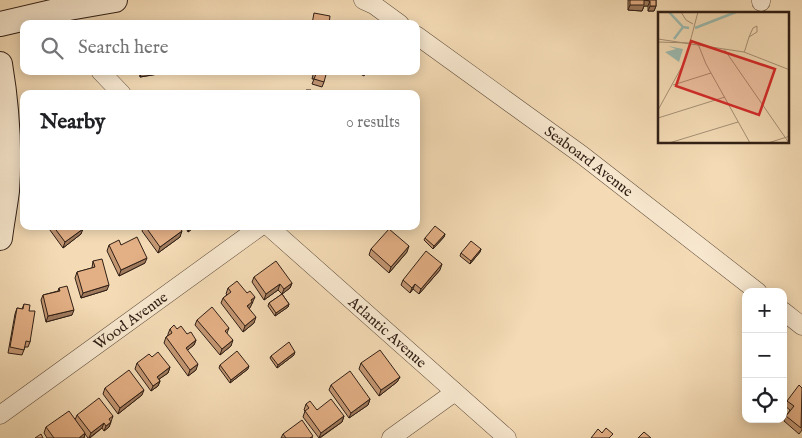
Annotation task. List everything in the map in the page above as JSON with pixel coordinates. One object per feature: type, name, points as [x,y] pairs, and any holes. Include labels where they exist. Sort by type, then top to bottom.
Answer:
[{"type":"main road","points":[[36,20],[72,16],[115,0]]},
{"type":"main road","points":[[0,24],[20,22]]},
{"type":"main road","points":[[0,64],[7,113],[8,145],[6,192],[0,238]]},
{"type":"street","points":[[363,0],[374,5],[395,20]]},
{"type":"street","name":"Seaboard Avenue","points":[[420,38],[582,155],[753,288]]},
{"type":"street","points":[[104,75],[118,90]]},
{"type":"street","name":"Wood Avenue","points":[[0,415],[255,230]]},
{"type":"street","name":"Atlantic Avenue","points":[[273,230],[507,438]]},
{"type":"street","points":[[787,314],[802,326]]},
{"type":"street","points":[[391,438],[455,392]]},
{"type":"building","points":[[630,0],[644,0],[644,5],[630,5]]},
{"type":"building","points":[[644,0],[656,0],[656,6],[650,6],[650,1]]},
{"type":"building","points":[[314,13],[330,16],[330,20],[313,20]]},
{"type":"building","points":[[316,75],[326,75],[324,82],[314,79]]},
{"type":"building","points":[[435,226],[445,234],[434,246],[425,238]]},
{"type":"building","points":[[56,230],[82,230],[65,242]]},
{"type":"building","points":[[148,230],[181,230],[182,231],[160,247]]},
{"type":"building","points":[[388,230],[409,246],[391,267],[371,249]]},
{"type":"building","points":[[137,237],[147,258],[121,270],[109,245],[119,240],[121,245]]},
{"type":"building","points":[[471,241],[481,249],[471,261],[461,253]]},
{"type":"building","points":[[426,251],[442,264],[421,289],[415,284],[412,288],[403,280]]},
{"type":"building","points":[[102,259],[109,285],[83,293],[77,272],[95,267],[93,261]]},
{"type":"building","points":[[276,261],[292,283],[284,289],[280,284],[266,294],[254,277]]},
{"type":"building","points":[[237,281],[247,293],[250,291],[255,297],[247,306],[256,317],[245,326],[223,298],[231,292],[228,288]]},
{"type":"building","points":[[67,286],[74,310],[48,316],[43,295],[60,291],[59,288]]},
{"type":"building","points":[[282,294],[289,304],[276,313],[269,303]]},
{"type":"building","points":[[24,304],[30,305],[29,311],[35,311],[30,342],[26,341],[24,350],[10,347],[17,308],[23,309]]},
{"type":"building","points":[[212,307],[229,328],[225,331],[233,340],[222,349],[197,320]]},
{"type":"building","points":[[174,325],[177,329],[181,326],[187,334],[191,332],[196,340],[186,348],[198,364],[190,370],[166,337],[172,333],[170,329]]},
{"type":"building","points":[[289,342],[295,352],[278,365],[271,356]]},
{"type":"building","points":[[380,350],[400,377],[381,390],[361,363]]},
{"type":"building","points":[[237,351],[249,366],[231,380],[220,365]]},
{"type":"building","points":[[158,352],[170,367],[157,377],[160,381],[153,386],[137,363],[149,354],[152,357]]},
{"type":"building","points":[[129,370],[144,390],[120,408],[105,388]]},
{"type":"building","points":[[350,371],[370,399],[351,413],[331,385]]},
{"type":"building","points":[[799,385],[802,388],[801,428],[787,417],[794,406],[787,401]]},
{"type":"building","points":[[99,398],[113,416],[109,419],[111,422],[106,426],[104,423],[91,433],[77,415]]},
{"type":"building","points":[[331,399],[344,416],[321,433],[305,411],[309,408],[306,404],[310,401],[317,410]]},
{"type":"building","points":[[69,411],[85,433],[79,438],[54,438],[46,427]]},
{"type":"building","points":[[302,420],[313,436],[310,438],[286,438],[283,434]]},
{"type":"building","points":[[606,428],[613,434],[609,438],[591,438],[598,429],[602,433]]},
{"type":"building","points":[[644,432],[651,438],[638,438]]},
{"type":"building","points":[[41,434],[43,438],[35,438]]}]
